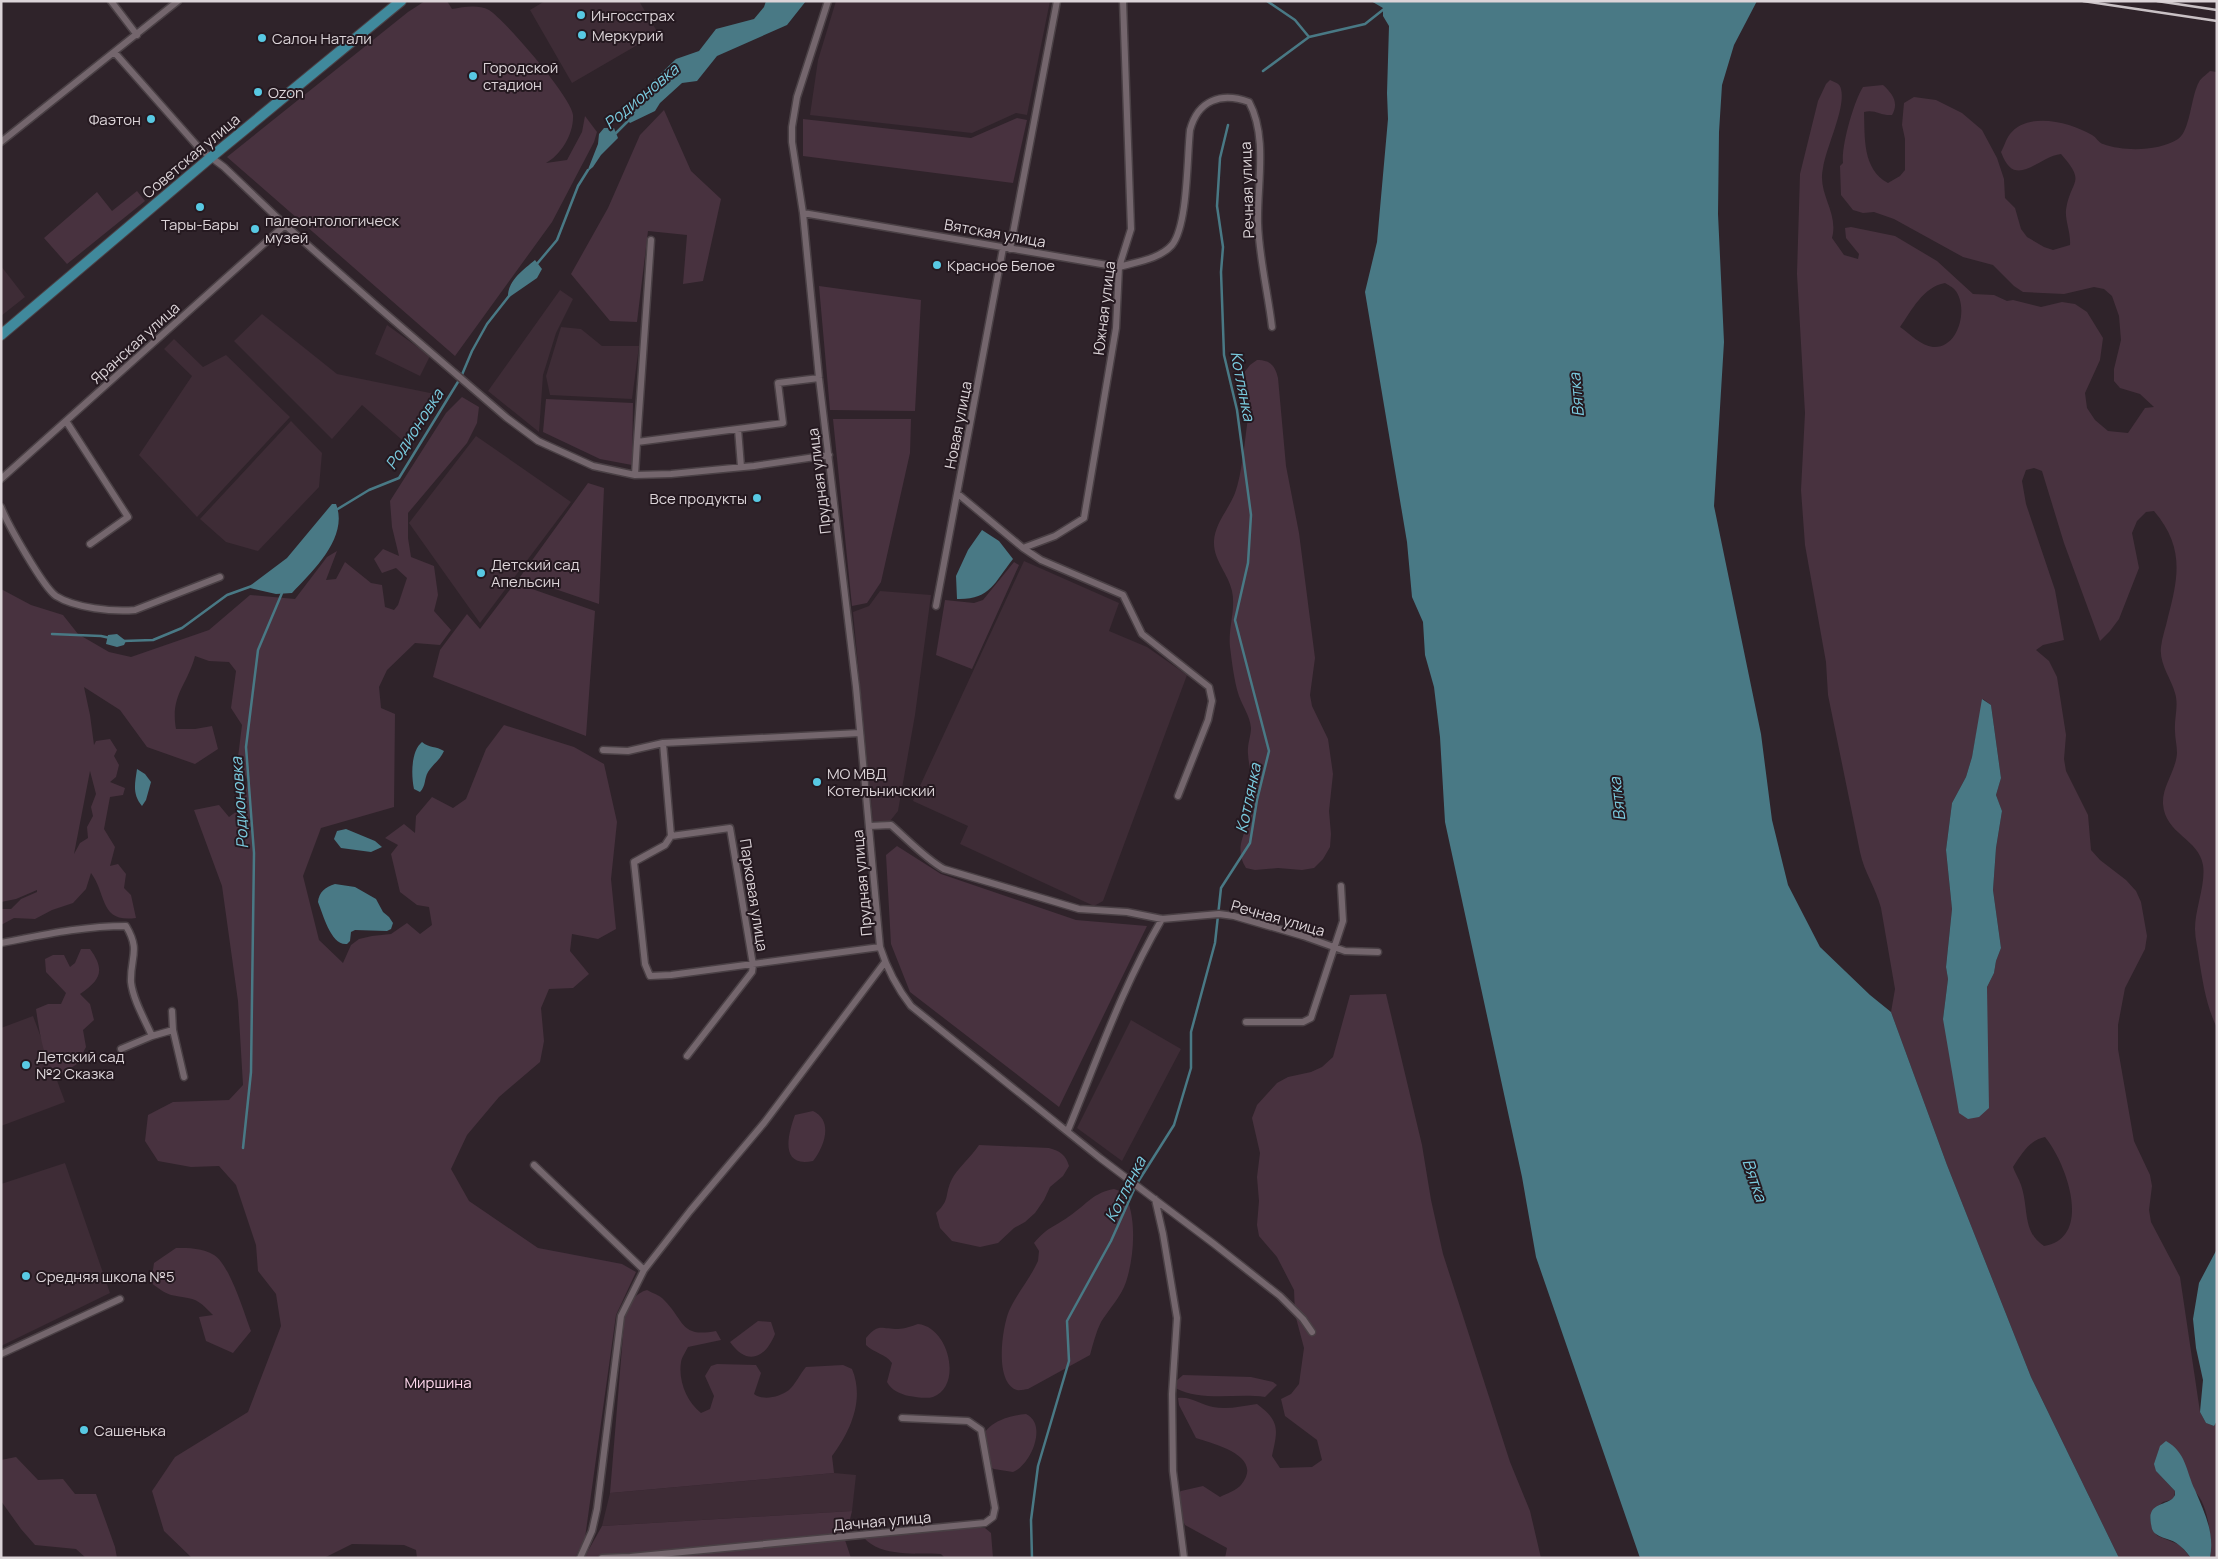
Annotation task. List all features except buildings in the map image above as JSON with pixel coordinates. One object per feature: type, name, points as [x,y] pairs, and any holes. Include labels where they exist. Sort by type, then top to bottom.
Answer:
[{"type":"main road","name":"Советская улица","points":[[1,336],[210,158],[402,1]]},
{"type":"street","points":[[111,1],[137,35]]},
{"type":"street","points":[[1,142],[178,1]]},
{"type":"street","name":"Прудная улица","points":[[828,1],[797,97],[792,127],[793,154],[803,213],[819,378],[860,733],[880,947],[884,962],[900,991],[911,1006],[1068,1130],[1100,1158],[1280,1296],[1303,1318],[1312,1332]]},
{"type":"street","name":"Новая улица","points":[[936,606],[1057,1]]},
{"type":"street","name":"Южная улица","points":[[1023,548],[1055,536],[1084,518],[1116,328],[1119,267],[1131,229],[1132,212],[1124,83],[1123,1]]},
{"type":"street","points":[[115,53],[210,158],[224,167],[285,225],[523,431],[553,449],[593,466],[635,475],[671,474],[741,467],[829,455]]},
{"type":"street","name":"Вятская улица","points":[[803,213],[1119,267],[1150,259],[1171,246],[1176,238],[1182,222],[1190,130],[1197,114],[1208,102],[1236,97],[1249,102],[1254,112]]},
{"type":"street","name":"Речная улица","points":[[1254,112],[1260,158],[1258,225],[1272,327]]},
{"type":"street","name":"Яранская улица","points":[[1,478],[285,225]]},
{"type":"street","points":[[635,475],[651,240]]},
{"type":"street","points":[[637,442],[783,424],[778,383],[819,378]]},
{"type":"street","points":[[66,421],[128,518],[90,544]]},
{"type":"street","points":[[738,429],[741,467]]},
{"type":"street","points":[[958,494],[1023,548],[1041,560],[1123,594],[1142,634],[1209,687],[1212,701],[1208,720],[1178,796]]},
{"type":"street","points":[[1,507],[6,520],[42,578],[55,595],[69,601],[89,607],[121,611],[135,610],[220,577]]},
{"type":"street","points":[[603,750],[628,751],[663,743],[860,733]]},
{"type":"street","points":[[663,743],[671,836]]},
{"type":"street","name":"Речная улица","points":[[869,826],[891,825],[915,845],[932,863],[944,869],[1079,909],[1127,912],[1162,919],[1219,914],[1234,916],[1303,936],[1333,948],[1350,952],[1378,952]]},
{"type":"street","name":"Парковая улица","points":[[687,1056],[752,972],[752,965],[730,828],[671,836],[665,845],[634,862],[645,964],[650,976],[752,965],[880,947]]},
{"type":"street","name":"Речная улица","points":[[1246,1022],[1303,1022],[1311,1018],[1343,921],[1341,886]]},
{"type":"street","points":[[1068,1130],[1112,1023],[1150,940],[1162,919]]},
{"type":"street","points":[[1,943],[67,930],[98,926],[126,926],[135,949],[131,982],[152,1036]]},
{"type":"street","points":[[580,1558],[592,1531],[597,1509],[621,1316],[644,1270],[690,1211],[764,1123],[884,962]]},
{"type":"street","points":[[172,1011],[173,1030],[184,1077]]},
{"type":"street","points":[[121,1049],[152,1036],[173,1030]]},
{"type":"street","points":[[534,1165],[644,1270]]},
{"type":"street","points":[[1155,1199],[1163,1234],[1177,1318],[1172,1394],[1173,1471],[1184,1558]]},
{"type":"street","points":[[1,1354],[120,1299]]},
{"type":"street","name":"Дачная улица","points":[[602,1558],[985,1523],[993,1518],[995,1508],[981,1430],[968,1421],[902,1418]]},
{"type":"shaded area","points":[[545,1],[639,1],[658,33],[572,83],[530,10]]},
{"type":"shaded area","points":[[836,1],[1050,1],[1027,115],[1016,113],[972,133],[810,115],[818,60]]},
{"type":"shaded area","points":[[1,266],[25,297],[1,316]]},
{"type":"shaded area","points":[[560,290],[573,299],[556,333],[543,375],[539,432],[488,391]]},
{"type":"shaded area","points":[[262,314],[337,374],[435,394],[409,446],[362,405],[332,439],[234,341]]},
{"type":"shaded area","points":[[387,325],[430,356],[420,376],[375,354]]},
{"type":"shaded area","points":[[561,327],[581,329],[602,346],[639,346],[632,399],[550,395],[546,376]]},
{"type":"shaded area","points":[[174,339],[203,367],[226,355],[290,417],[197,517],[139,455],[192,376],[164,349]]},
{"type":"shaded area","points":[[291,421],[322,453],[319,487],[258,551],[226,542],[200,519]]},
{"type":"shaded area","name":"Детский сад Апельсин","points":[[476,436],[571,502],[480,623],[409,523]]},
{"type":"shaded area","points":[[1024,561],[1119,603],[1109,631],[1147,647],[1187,675],[1103,901],[1094,906],[960,844],[968,826],[913,801]]},
{"type":"shaded area","points":[[880,591],[931,595],[915,715],[898,811],[890,821],[873,821],[853,612],[869,606]]},
{"type":"shaded area","name":"Детский сад №2 Сказка","points":[[33,1016],[65,1102],[1,1126],[1,1028]]},
{"type":"shaded area","points":[[1131,1020],[1181,1049],[1122,1161],[1077,1128]]},
{"type":"shaded area","points":[[65,1163],[110,1293],[1,1346],[1,1184]]},
{"type":"shaded area","points":[[834,1473],[856,1475],[852,1511],[602,1526],[610,1493]]},
{"type":"green space","points":[[425,1],[447,1],[452,9],[475,7],[489,10],[509,28],[562,93],[570,106],[573,122],[566,143],[557,155],[546,163],[567,160],[582,132],[585,116],[597,132],[594,142],[552,222],[455,356],[227,157],[408,12]]},
{"type":"green space","points":[[2210,71],[2217,72],[2217,1028],[2205,994],[2195,933],[2195,921],[2204,872],[2203,865],[2195,849],[2170,823],[2165,814],[2163,804],[2163,797],[2177,753],[2175,734],[2176,698],[2163,665],[2161,653],[2162,640],[2175,588],[2175,549],[2164,524],[2154,511],[2146,512],[2137,521],[2132,533],[2139,568],[2119,619],[2100,641],[2064,543],[2042,471],[2034,468],[2026,470],[2022,481],[2026,504],[2055,590],[2064,640],[2043,645],[2036,650],[2049,661],[2057,677],[2066,735],[2064,759],[2066,771],[2088,815],[2091,850],[2100,860],[2126,880],[2136,891],[2141,902],[2147,936],[2145,949],[2125,988],[2118,1025],[2118,1049],[2134,1141],[2150,1175],[2152,1186],[2149,1210],[2151,1222],[2180,1277],[2200,1412],[2206,1423],[2214,1426],[2217,1421],[2217,1558],[2210,1558],[2211,1542],[2208,1523],[2199,1496],[2186,1485],[2156,1471],[2175,1491],[2174,1499],[2163,1502],[2152,1512],[2150,1519],[2153,1531],[2158,1536],[2180,1545],[2191,1558],[2119,1558],[2031,1377],[1947,1165],[1891,1012],[1895,989],[1881,908],[1860,852],[1828,695],[1826,662],[1805,545],[1801,490],[1805,413],[1797,274],[1800,174],[1818,101],[1830,80],[1839,85],[1842,97],[1822,177],[1825,195],[1833,220],[1832,238],[1844,255],[1858,259],[1859,254],[1846,238],[1845,228],[1851,227],[1895,236],[1937,261],[1973,294],[1994,295],[2007,301],[2013,300],[2041,307],[2062,302],[2075,304],[2087,312],[2103,338],[2100,360],[2085,393],[2087,408],[2095,420],[2108,431],[2128,433],[2145,408],[2154,407],[2140,394],[2120,388],[2114,381],[2114,369],[2121,340],[2119,316],[2112,296],[2104,289],[2094,287],[2064,294],[2023,292],[2014,286],[1993,265],[1963,257],[1894,219],[1874,212],[1863,213],[1853,210],[1841,195],[1840,166],[1843,163],[1846,135],[1856,102],[1863,87],[1883,85],[1894,99],[1894,111],[1892,115],[1871,111],[1864,112],[1865,142],[1873,170],[1888,183],[1900,176],[1905,170],[1905,139],[1902,125],[1904,103],[1914,97],[1936,100],[1962,113],[1982,130],[1997,158],[2004,179],[2005,198],[2015,208],[2021,229],[2027,237],[2053,250],[2070,245],[2066,210],[2075,176],[2061,154],[2052,156],[2027,169],[2020,171],[2013,169],[2001,152],[2010,134],[2018,127],[2027,123],[2050,121],[2083,130],[2102,143],[2112,147],[2142,149],[2161,146],[2178,139],[2182,135],[2188,122],[2196,88]],"holes":[[[1945,283],[1954,289],[1959,297],[1961,316],[1959,326],[1949,341],[1942,346],[1933,347],[1920,342],[1900,327],[1924,294],[1937,285]],[[1983,699],[1991,705],[2001,778],[1996,795],[2002,811],[1996,848],[1993,890],[2001,948],[1994,973],[1987,987],[1987,1011],[1943,1019],[1948,979],[1946,967],[1952,909],[1946,850],[1952,803],[1966,777],[1972,757]],[[2045,1137],[2061,1163],[2071,1198],[2072,1215],[2068,1229],[2059,1240],[2044,1246],[2032,1234],[2029,1227],[2023,1194],[2013,1167],[2026,1149],[2039,1139]]]},
{"type":"green space","points":[[664,110],[691,171],[721,199],[703,281],[683,284],[687,235],[648,231],[637,322],[610,321],[571,274],[608,208],[640,135]]},
{"type":"green space","points":[[1017,118],[1027,120],[1013,183],[803,156],[803,119],[971,138]]},
{"type":"green space","points":[[137,191],[145,201],[67,264],[44,238],[97,192],[112,211]]},
{"type":"green space","points":[[819,286],[921,300],[915,411],[830,410]]},
{"type":"green space","points":[[1257,360],[1269,362],[1278,378],[1286,466],[1299,533],[1315,658],[1310,695],[1312,706],[1328,739],[1333,774],[1329,811],[1330,847],[1323,859],[1314,868],[1302,870],[1278,868],[1255,870],[1246,868],[1240,850],[1254,799],[1248,751],[1251,728],[1237,690],[1232,665],[1230,640],[1233,605],[1232,591],[1218,560],[1214,541],[1217,528],[1235,493],[1241,467],[1249,408],[1247,392],[1240,378],[1250,365]]},
{"type":"green space","name":"Миршина","points":[[462,397],[479,407],[477,423],[467,443],[408,513],[408,538],[411,557],[434,566],[438,595],[434,611],[451,630],[440,645],[415,643],[387,670],[379,687],[381,708],[395,714],[394,807],[321,828],[303,876],[319,940],[343,963],[351,945],[359,939],[391,934],[407,923],[420,934],[432,925],[429,907],[417,905],[400,892],[391,854],[398,845],[385,838],[404,824],[415,833],[416,816],[432,797],[453,808],[466,799],[486,749],[504,725],[574,747],[604,764],[617,822],[611,879],[616,929],[598,939],[572,934],[570,951],[589,974],[573,988],[549,989],[541,1008],[544,1041],[540,1062],[499,1097],[467,1135],[451,1169],[469,1201],[538,1248],[622,1264],[636,1272],[616,1315],[585,1538],[575,1558],[417,1558],[416,1550],[404,1545],[352,1544],[324,1558],[192,1558],[164,1531],[152,1491],[175,1457],[248,1412],[281,1326],[276,1294],[258,1271],[256,1245],[236,1185],[219,1166],[191,1167],[158,1161],[145,1141],[148,1115],[173,1102],[229,1100],[243,1085],[238,1001],[222,886],[194,810],[219,805],[229,817],[241,808],[248,782],[238,757],[242,725],[231,708],[236,671],[229,662],[209,661],[195,656],[177,699],[175,707],[176,729],[195,729],[212,726],[218,749],[195,764],[147,747],[120,710],[84,687],[94,745],[96,741],[110,739],[117,750],[114,756],[119,765],[116,777],[110,782],[125,788],[123,795],[110,797],[104,829],[115,847],[110,866],[118,864],[126,874],[124,888],[131,895],[136,918],[116,916],[110,911],[91,873],[86,889],[73,903],[52,910],[35,919],[14,918],[1,925],[1,909],[11,909],[21,899],[37,892],[37,890],[16,899],[1,902],[1,589],[31,605],[63,615],[78,634],[109,652],[131,657],[209,630],[250,595],[295,599],[327,557],[337,551],[326,580],[336,579],[345,562],[371,583],[382,585],[385,607],[394,610],[398,605],[407,578],[396,568],[382,573],[374,559],[383,549],[399,556],[392,527],[390,501],[446,413]],"holes":[[[90,771],[96,794],[91,807],[93,816],[87,827],[88,838],[80,843],[74,854]]]},
{"type":"green space","points":[[546,399],[633,403],[632,465],[600,459],[543,432]]},
{"type":"green space","points":[[833,419],[911,419],[910,453],[881,582],[867,603],[852,606]]},
{"type":"green space","points":[[588,483],[604,488],[599,604],[520,577]]},
{"type":"green space","points":[[1014,562],[1019,565],[972,669],[936,655],[945,600],[974,603],[983,600]]},
{"type":"green space","points":[[515,583],[595,611],[586,736],[433,677],[440,650],[467,614],[480,629]]},
{"type":"green space","points":[[897,846],[941,874],[1076,920],[1147,926],[1059,1107],[910,992],[891,944],[886,855]]},
{"type":"green space","points":[[81,949],[90,949],[98,963],[99,969],[96,979],[80,994],[90,1004],[94,1020],[83,1030],[86,1047],[77,1064],[63,1073],[52,1068],[46,1057],[36,1009],[48,1004],[61,1004],[66,993],[46,972],[45,959],[53,955],[64,955],[70,967],[75,963]]},
{"type":"green space","points":[[1386,994],[1422,1145],[1431,1200],[1443,1254],[1510,1462],[1530,1511],[1541,1558],[1225,1558],[1227,1548],[1185,1525],[1175,1504],[1174,1496],[1181,1491],[1203,1486],[1220,1497],[1241,1485],[1247,1475],[1247,1466],[1234,1453],[1196,1438],[1179,1405],[1178,1398],[1192,1399],[1218,1408],[1257,1404],[1270,1416],[1275,1426],[1276,1432],[1272,1456],[1280,1468],[1312,1467],[1322,1460],[1317,1440],[1285,1416],[1281,1399],[1291,1394],[1299,1384],[1304,1348],[1295,1314],[1294,1290],[1277,1257],[1259,1236],[1257,1225],[1259,1201],[1257,1177],[1260,1153],[1252,1118],[1257,1105],[1277,1083],[1288,1077],[1311,1072],[1322,1067],[1333,1057],[1350,995]]},
{"type":"green space","points":[[813,1111],[823,1121],[825,1134],[821,1149],[813,1161],[802,1162],[791,1155],[789,1148],[790,1131],[795,1115]]},
{"type":"green space","points":[[979,1145],[1049,1148],[1062,1154],[1069,1166],[1063,1176],[1050,1187],[1035,1213],[1025,1222],[1014,1228],[998,1243],[980,1247],[952,1241],[940,1228],[936,1213],[946,1200],[954,1175]]},
{"type":"green space","points":[[1114,1189],[1123,1192],[1128,1201],[1133,1224],[1133,1249],[1124,1287],[1101,1322],[1090,1355],[1028,1389],[1017,1390],[1010,1385],[1005,1377],[1002,1342],[1009,1311],[1038,1261],[1039,1251],[1034,1243],[1048,1230],[1096,1196]]},
{"type":"green space","points":[[176,1248],[196,1249],[210,1253],[220,1260],[226,1269],[251,1331],[233,1353],[206,1341],[199,1317],[213,1315],[202,1305],[194,1300],[168,1294],[151,1283],[154,1263]]},
{"type":"green space","points":[[647,1290],[662,1298],[689,1330],[704,1333],[716,1331],[721,1340],[688,1347],[682,1360],[680,1369],[682,1384],[688,1397],[701,1413],[710,1409],[714,1396],[705,1376],[711,1366],[717,1364],[756,1365],[761,1373],[754,1394],[767,1398],[781,1395],[789,1390],[806,1367],[843,1365],[852,1369],[856,1381],[856,1404],[854,1415],[845,1437],[832,1456],[834,1473],[610,1493],[625,1311],[637,1295]]},
{"type":"green space","points":[[758,1321],[771,1322],[775,1334],[771,1343],[761,1354],[749,1357],[736,1350],[730,1342]]},
{"type":"green space","points":[[918,1324],[929,1328],[938,1335],[944,1346],[950,1370],[948,1381],[942,1391],[930,1398],[909,1396],[893,1389],[887,1382],[892,1363],[866,1345],[866,1338],[874,1330],[883,1328],[900,1329]]},
{"type":"green space","points":[[1183,1375],[1251,1377],[1273,1382],[1277,1385],[1265,1397],[1196,1395],[1175,1388],[1175,1382]]},
{"type":"green space","points":[[1026,1414],[1036,1426],[1036,1435],[1031,1453],[1026,1461],[1013,1472],[994,1469],[989,1466],[981,1451],[983,1435],[1001,1420]]},
{"type":"green space","points":[[16,1457],[38,1480],[63,1479],[75,1494],[96,1494],[115,1547],[117,1558],[86,1558],[76,1549],[35,1545],[1,1501],[1,1460]]},
{"type":"green space","points":[[852,1511],[845,1540],[851,1558],[584,1558],[602,1526]]},
{"type":"green space","points":[[985,1528],[991,1533],[993,1558],[945,1558],[941,1554],[900,1553],[880,1548],[864,1538]]},
{"type":"water","points":[[766,1],[806,1],[787,25],[717,56],[697,81],[682,83],[660,103],[655,111],[630,123],[628,121],[652,82],[676,59],[699,51],[716,29],[754,19],[764,7]]},
{"type":"water","name":"Вятка","points":[[1371,1],[1757,1],[1734,45],[1722,85],[1719,132],[1718,214],[1724,342],[1714,506],[1761,734],[1772,820],[1788,885],[1820,947],[1870,995],[1891,1012],[1947,1165],[2031,1377],[2119,1558],[1640,1558],[1536,1257],[1522,1177],[1445,822],[1440,737],[1434,687],[1425,655],[1423,622],[1412,597],[1407,542],[1365,292],[1377,242],[1388,119],[1389,26],[1383,16],[1383,8]]},
{"type":"water","points":[[604,128],[614,128],[618,138],[587,172],[598,144],[599,134]]},
{"type":"water","points":[[535,260],[542,269],[537,278],[508,298],[508,292],[513,281]]},
{"type":"water","points":[[332,504],[336,504],[339,516],[338,529],[333,541],[319,564],[292,593],[276,594],[250,588],[251,585],[287,558]]},
{"type":"water","points":[[982,530],[999,541],[1013,559],[996,582],[984,593],[968,599],[957,599],[956,576],[968,550]]},
{"type":"water","points":[[117,634],[126,641],[124,645],[117,647],[106,644],[108,635]]},
{"type":"water","points":[[1982,699],[1991,705],[2001,778],[1996,795],[2002,811],[1996,848],[1993,890],[2001,948],[1994,973],[1987,987],[1989,1108],[1979,1117],[1968,1119],[1959,1113],[1943,1019],[1948,979],[1946,967],[1952,909],[1946,850],[1952,803],[1966,777],[1972,757]]},
{"type":"water","points":[[422,742],[444,751],[428,772],[420,792],[414,789],[412,770],[416,751]]},
{"type":"water","points":[[137,769],[145,774],[151,782],[146,800],[142,806],[135,793]]},
{"type":"water","points":[[346,829],[375,841],[382,847],[371,852],[341,848],[334,839],[337,831]]},
{"type":"water","points":[[335,884],[355,887],[376,899],[383,912],[393,923],[391,929],[387,931],[355,930],[351,932],[350,941],[347,944],[336,940],[328,928],[318,902],[323,890]]},
{"type":"water","points":[[2217,1249],[2217,1421],[2214,1426],[2206,1423],[2200,1412],[2203,1380],[2196,1348],[2193,1319],[2199,1283]]},
{"type":"water","points":[[2166,1441],[2173,1445],[2182,1456],[2205,1514],[2210,1531],[2210,1558],[2191,1558],[2179,1545],[2152,1530],[2150,1516],[2152,1511],[2155,1507],[2172,1499],[2175,1495],[2175,1491],[2156,1471],[2154,1464],[2160,1446]]},
{"type":"waterway","name":"Родионовка","points":[[1267,1],[1295,20],[1309,37]]},
{"type":"waterway","name":"Котлянка","points":[[1263,71],[1309,37],[1365,24],[1384,9]]},
{"type":"waterway","name":"Родионовка","points":[[616,133],[630,119]]},
{"type":"waterway","name":"Котлянка","points":[[1032,1558],[1031,1520],[1038,1466],[1069,1361],[1067,1321],[1111,1241],[1136,1185],[1174,1125],[1191,1068],[1191,1032],[1215,943],[1221,888],[1250,843],[1257,800],[1269,751],[1235,620],[1248,563],[1251,515],[1237,410],[1224,355],[1221,272],[1223,247],[1217,206],[1220,158],[1228,125]]},
{"type":"waterway","name":"Родионовка","points":[[536,265],[557,240],[578,186],[588,170]]},
{"type":"waterway","name":"Родионовка","points":[[336,510],[369,490],[399,478],[461,377],[472,351],[487,324],[509,296]]},
{"type":"waterway","points":[[123,641],[153,640],[182,628],[227,595],[252,586]]},
{"type":"waterway","name":"Родионовка","points":[[243,1148],[251,1072],[254,853],[246,747],[258,650],[282,593]]},
{"type":"waterway","points":[[52,634],[110,638]]},
{"type":"railway","points":[[2083,1],[2217,21]]},
{"type":"railway","points":[[2157,1],[2217,10]]},
{"type":"place","name":"Ингосстрах","points":[[581,15]]},
{"type":"place","name":"Меркурий","points":[[582,35]]},
{"type":"place","name":"Салон Натали","points":[[262,38]]},
{"type":"place","name":"Городской стадион","points":[[473,76]]},
{"type":"place","name":"Ozon","points":[[258,92]]},
{"type":"place","name":"Фаэтон","points":[[151,119]]},
{"type":"place","name":"Тары-Бары","points":[[200,207]]},
{"type":"place","name":"палеонтологическ музей","points":[[255,229]]},
{"type":"place","name":"Красное Белое","points":[[937,265]]},
{"type":"place","name":"Все продукты","points":[[757,498]]},
{"type":"place","name":"Детский сад Апельсин","points":[[481,573]]},
{"type":"place","name":"МО МВД Котельничский","points":[[817,782]]},
{"type":"place","name":"Детский сад №2 Сказка","points":[[26,1065]]},
{"type":"place","name":"Средняя школа №5","points":[[26,1276]]},
{"type":"place","name":"Сашенька","points":[[84,1430]]}]
